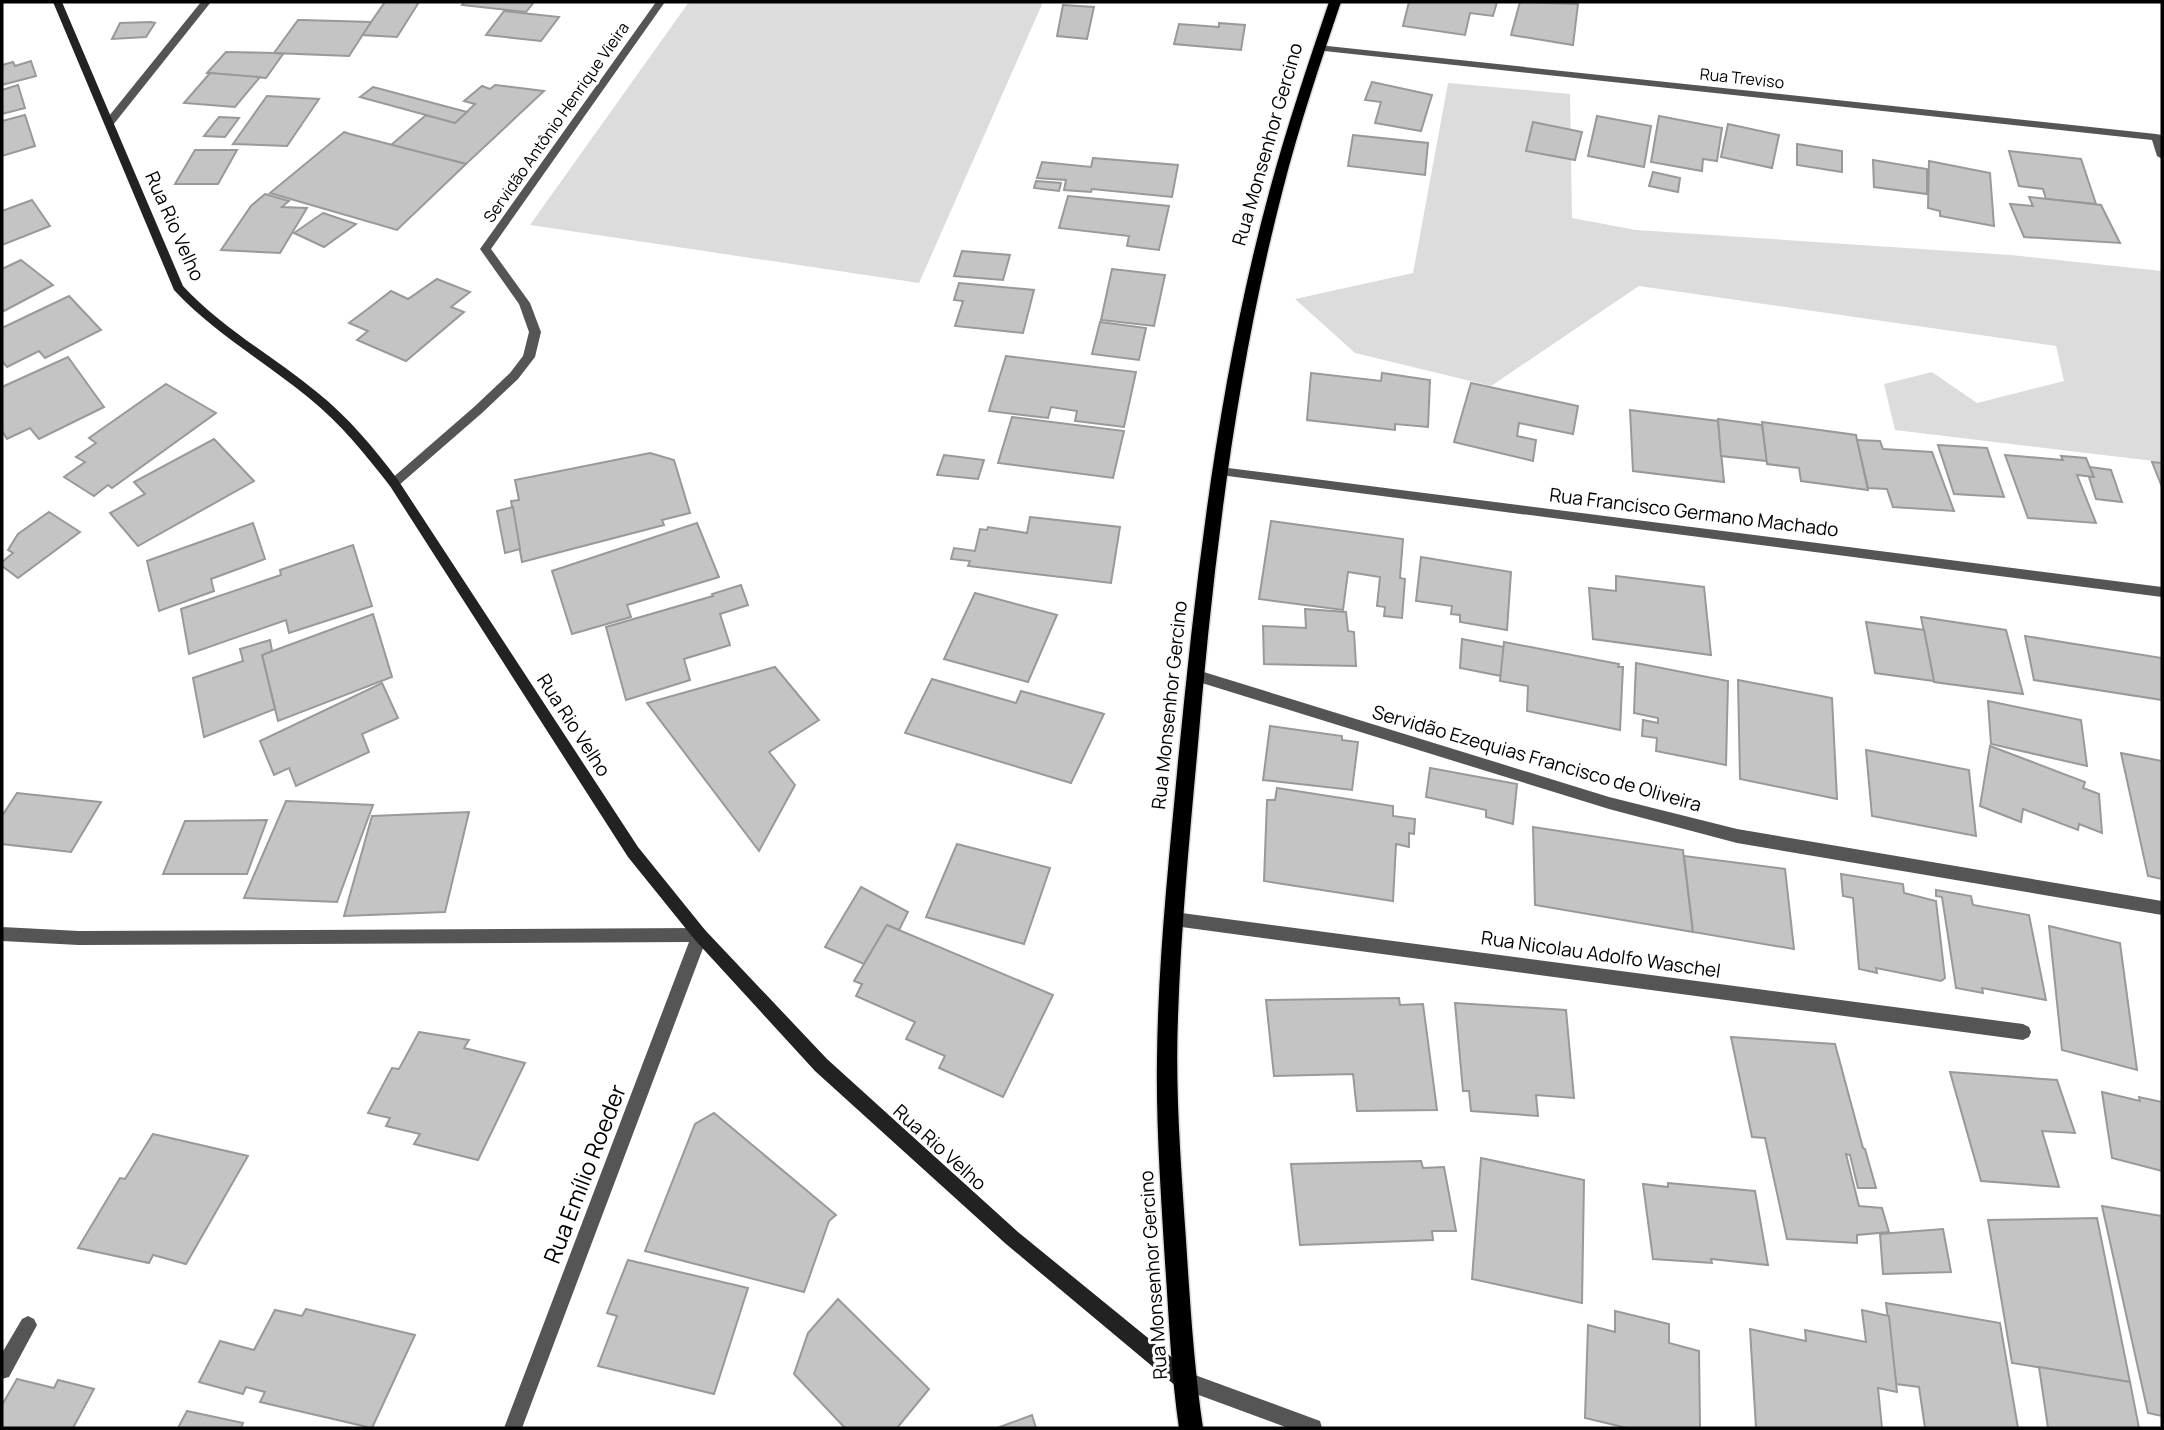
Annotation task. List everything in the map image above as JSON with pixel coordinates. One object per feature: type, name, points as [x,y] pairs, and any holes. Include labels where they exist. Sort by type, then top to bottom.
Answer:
[{"type":"main road","name":"Rua Monsenhor Gercino","points":[[1191,1428],[1184,1380],[1166,1095],[1174,919],[1195,675],[1220,471],[1236,373],[1265,237],[1318,48],[1335,2]]},
{"type":"street","name":"Rua Rio Velho","points":[[57,2],[178,287],[204,317],[329,408],[362,441],[394,483],[633,852],[700,935],[754,996],[839,1083],[1012,1238],[1184,1380]]},
{"type":"street","points":[[109,123],[206,2]]},
{"type":"street","name":"Servidão Antônio Henrique Vieira","points":[[394,483],[478,410],[514,376],[529,357],[535,332],[524,303],[485,248],[660,2]]},
{"type":"street","name":"Rua Treviso","points":[[1318,48],[2159,138]]},
{"type":"street","points":[[2159,138],[2162,156]]},
{"type":"street","name":"Rua Francisco Germano Machado","points":[[1220,471],[2162,592]]},
{"type":"street","name":"Servidão Ezequias Francisco de Oliveira","points":[[1195,675],[1609,803],[1737,836],[2162,908]]},
{"type":"street","name":"Rua Nicolau Adolfo Waschel","points":[[1174,919],[2022,1032]]},
{"type":"street","points":[[2,934],[79,938],[700,935]]},
{"type":"street","name":"Rua Emílio Roeder","points":[[513,1428],[700,935]]},
{"type":"street","points":[[2,1370],[28,1325]]},
{"type":"street","points":[[1184,1380],[1313,1428]]},
{"type":"shaded area","points":[[689,2],[1043,2],[919,283],[530,225]]},
{"type":"shaded area","points":[[1448,83],[1570,94],[1572,218],[1636,230],[2011,255],[2162,271],[2162,462],[1895,430],[1884,384],[1932,372],[1977,403],[2064,381],[2056,346],[1639,286],[1491,386],[1355,353],[1295,299],[1413,273]]},
{"type":"building","points":[[385,2],[419,2],[397,37],[362,35]]},
{"type":"building","points":[[464,2],[534,2],[526,12],[462,5]]},
{"type":"building","points":[[1409,2],[1497,2],[1493,16],[1470,13],[1465,35],[1403,26]]},
{"type":"building","points":[[1520,2],[1578,4],[1573,45],[1511,35]]},
{"type":"building","points":[[1063,5],[1094,7],[1087,39],[1057,36]]},
{"type":"building","points":[[504,11],[559,17],[541,41],[486,35]]},
{"type":"building","points":[[298,20],[371,22],[349,56],[274,53]]},
{"type":"building","points":[[120,23],[155,23],[146,37],[112,39]]},
{"type":"building","points":[[1219,23],[1245,25],[1241,50],[1174,44],[1179,24],[1219,27]]},
{"type":"building","points":[[226,52],[283,54],[266,78],[207,73]]},
{"type":"building","points":[[31,61],[36,76],[2,85],[2,65],[13,62],[15,66]]},
{"type":"building","points":[[210,73],[260,77],[235,107],[184,103]]},
{"type":"building","points":[[1372,82],[1432,95],[1421,131],[1375,123],[1381,102],[1365,100]]},
{"type":"building","points":[[18,85],[25,108],[2,114],[2,90]]},
{"type":"building","points":[[495,85],[544,91],[466,164],[391,145],[426,115],[455,123],[475,104],[464,101],[482,86],[490,89]]},
{"type":"building","points":[[373,87],[467,112],[455,123],[360,97]]},
{"type":"building","points":[[267,96],[319,99],[287,146],[233,144]]},
{"type":"building","points":[[25,115],[35,146],[2,156],[2,121]]},
{"type":"building","points":[[1597,116],[1651,126],[1644,167],[1588,156]]},
{"type":"building","points":[[1659,116],[1722,128],[1717,161],[1703,159],[1702,171],[1651,162]]},
{"type":"building","points":[[219,117],[239,118],[225,137],[204,136]]},
{"type":"building","points":[[1533,122],[1582,132],[1575,160],[1526,151]]},
{"type":"building","points":[[1728,124],[1779,135],[1772,168],[1721,157]]},
{"type":"building","points":[[344,132],[466,164],[397,230],[270,193]]},
{"type":"building","points":[[1353,135],[1428,143],[1425,175],[1348,166]]},
{"type":"building","points":[[1797,144],[1842,151],[1842,172],[1797,165]]},
{"type":"building","points":[[195,150],[237,150],[218,184],[175,184]]},
{"type":"building","points":[[2009,151],[2081,159],[2096,204],[2046,199],[2043,189],[2019,186]]},
{"type":"building","points":[[1093,158],[1178,165],[1172,197],[1092,189],[1091,192],[1064,190],[1066,180],[1037,178],[1042,162],[1091,167]]},
{"type":"building","points":[[1873,160],[1927,169],[1927,194],[1874,187]]},
{"type":"building","points":[[1929,161],[1990,173],[1994,226],[1940,216],[1940,211],[1928,208]]},
{"type":"building","points":[[1653,172],[1680,178],[1678,192],[1649,186]]},
{"type":"building","points":[[1036,181],[1061,183],[1059,191],[1034,188]]},
{"type":"building","points":[[265,194],[289,201],[282,207],[307,208],[280,253],[221,250],[251,206]]},
{"type":"building","points":[[1068,196],[1169,206],[1159,250],[1127,246],[1129,236],[1059,228]]},
{"type":"building","points":[[2029,197],[2101,205],[2120,243],[2024,237],[2010,204],[2033,206]]},
{"type":"building","points":[[32,200],[50,226],[2,245],[2,211]]},
{"type":"building","points":[[323,213],[356,224],[324,247],[294,233]]},
{"type":"building","points":[[962,251],[1010,255],[1003,280],[954,276]]},
{"type":"building","points":[[21,260],[53,285],[2,312],[2,269]]},
{"type":"building","points":[[1112,269],[1165,275],[1154,326],[1101,320]]},
{"type":"building","points":[[437,279],[470,292],[451,307],[464,312],[406,361],[357,340],[368,331],[349,323],[391,291],[408,299]]},
{"type":"building","points":[[959,283],[1034,290],[1023,333],[955,326],[963,301],[954,300]]},
{"type":"building","points":[[69,296],[101,330],[45,358],[39,351],[7,367],[2,361],[2,328]]},
{"type":"building","points":[[1100,322],[1146,328],[1139,360],[1092,354]]},
{"type":"building","points":[[1006,356],[1136,372],[1124,427],[1075,421],[1077,411],[1051,407],[1048,418],[989,411]]},
{"type":"building","points":[[68,357],[104,407],[39,439],[30,428],[7,439],[2,431],[2,387]]},
{"type":"building","points":[[1311,373],[1381,381],[1382,373],[1430,380],[1428,427],[1395,424],[1395,430],[1307,420]]},
{"type":"building","points":[[1471,383],[1578,406],[1573,434],[1519,423],[1517,436],[1536,440],[1533,461],[1454,442]]},
{"type":"building","points":[[166,384],[216,413],[112,488],[108,485],[94,496],[64,477],[85,462],[76,457],[96,443],[89,438]]},
{"type":"building","points":[[1630,410],[1718,421],[1724,482],[1633,471]]},
{"type":"building","points":[[1012,417],[1124,431],[1113,478],[998,463]]},
{"type":"building","points":[[1718,419],[1762,425],[1767,461],[1721,456]]},
{"type":"building","points":[[1762,422],[1856,435],[1868,490],[1801,481],[1799,468],[1767,464]]},
{"type":"building","points":[[214,439],[254,481],[138,546],[110,513],[145,494],[134,482]]},
{"type":"building","points":[[1857,440],[1880,441],[1883,449],[1932,452],[1954,511],[1893,507],[1887,489],[1868,488]]},
{"type":"building","points":[[1938,445],[1987,448],[2004,497],[1954,494]]},
{"type":"building","points":[[650,453],[674,460],[690,513],[662,520],[664,525],[522,562],[511,501],[519,500],[515,480]]},
{"type":"building","points":[[944,455],[984,460],[978,479],[937,475]]},
{"type":"building","points":[[2005,455],[2063,460],[2061,456],[2086,458],[2094,477],[2077,475],[2096,523],[2028,518]]},
{"type":"building","points":[[2152,462],[2162,463],[2162,487]]},
{"type":"building","points":[[2090,467],[2111,470],[2122,502],[2096,499],[2089,477],[2094,477]]},
{"type":"building","points":[[513,507],[520,549],[505,553],[497,511]]},
{"type":"building","points":[[49,512],[80,532],[18,578],[2,566],[2,562],[13,553],[8,550],[18,534]]},
{"type":"building","points":[[1030,517],[1120,527],[1111,583],[968,566],[970,561],[951,559],[954,548],[975,551],[980,529],[987,530],[988,527],[1027,533]]},
{"type":"building","points":[[1271,521],[1403,539],[1400,578],[1405,579],[1402,618],[1384,616],[1385,607],[1377,606],[1380,577],[1348,572],[1343,610],[1259,599]]},
{"type":"building","points":[[253,523],[265,559],[211,579],[214,591],[159,611],[147,561]]},
{"type":"building","points":[[697,523],[719,577],[627,605],[631,617],[572,634],[552,571]]},
{"type":"building","points":[[353,545],[372,606],[289,633],[286,620],[189,654],[181,609],[281,575],[280,570]]},
{"type":"building","points":[[1421,557],[1511,572],[1507,630],[1460,622],[1460,615],[1451,614],[1452,606],[1416,601]]},
{"type":"building","points":[[1616,576],[1704,587],[1711,655],[1593,639],[1589,588],[1616,591]]},
{"type":"building","points":[[741,585],[748,605],[720,614],[730,645],[684,659],[690,680],[626,700],[606,627],[713,596],[712,594]]},
{"type":"building","points":[[975,593],[1057,615],[1028,682],[944,659]]},
{"type":"building","points":[[1305,609],[1346,612],[1348,631],[1354,632],[1356,666],[1264,664],[1263,626],[1306,628]]},
{"type":"building","points":[[373,614],[392,677],[278,721],[262,655]]},
{"type":"building","points":[[1921,617],[2006,630],[2023,694],[1934,682]]},
{"type":"building","points":[[1866,622],[1924,630],[1934,681],[1875,673]]},
{"type":"building","points":[[2025,636],[2162,658],[2162,700],[2034,680]]},
{"type":"building","points":[[1462,639],[1504,647],[1501,676],[1460,668]]},
{"type":"building","points":[[270,640],[272,651],[262,655],[275,709],[204,737],[193,678],[243,661],[240,649]]},
{"type":"building","points":[[1504,642],[1619,664],[1618,667],[1623,667],[1620,730],[1527,711],[1528,686],[1500,681]]},
{"type":"building","points":[[1636,663],[1728,681],[1726,765],[1656,751],[1657,738],[1642,736],[1643,720],[1658,723],[1658,718],[1634,713]]},
{"type":"building","points":[[775,667],[819,720],[769,752],[795,785],[759,851],[647,703]]},
{"type":"building","points":[[932,679],[1016,703],[1021,691],[1104,714],[1071,783],[905,733]]},
{"type":"building","points":[[1738,680],[1832,698],[1837,799],[1740,779]]},
{"type":"building","points":[[382,683],[398,718],[362,734],[369,752],[296,786],[289,768],[274,775],[260,741]]},
{"type":"building","points":[[1988,701],[2081,720],[2087,766],[1991,744]]},
{"type":"building","points":[[1270,726],[1342,736],[1342,740],[1358,742],[1352,790],[1263,780]]},
{"type":"building","points":[[1990,746],[2085,782],[2083,788],[2099,794],[2102,833],[2079,824],[2078,830],[2023,809],[2021,822],[1980,806]]},
{"type":"building","points":[[1866,750],[1969,770],[1976,836],[1872,816]]},
{"type":"building","points":[[2121,753],[2162,761],[2162,879],[2148,876]]},
{"type":"building","points":[[1430,768],[1517,784],[1513,824],[1486,817],[1486,810],[1426,797]]},
{"type":"building","points":[[1277,788],[1393,806],[1393,816],[1415,819],[1414,834],[1409,833],[1409,847],[1396,844],[1393,901],[1264,881],[1267,800],[1275,800]]},
{"type":"building","points":[[17,793],[101,802],[71,852],[2,844],[2,816]]},
{"type":"building","points":[[286,801],[373,805],[337,902],[244,898]]},
{"type":"building","points":[[469,812],[445,912],[344,916],[372,816]]},
{"type":"building","points":[[267,820],[247,874],[163,874],[185,821]]},
{"type":"building","points":[[1533,827],[1683,850],[1693,932],[1535,905]]},
{"type":"building","points":[[957,844],[1050,868],[1024,944],[926,917]]},
{"type":"building","points":[[1684,856],[1785,869],[1794,949],[1693,932]]},
{"type":"building","points":[[1841,874],[1903,884],[1904,893],[1936,901],[1945,978],[1941,981],[1876,968],[1877,973],[1859,969],[1853,898],[1843,896]]},
{"type":"building","points":[[861,887],[908,912],[899,930],[887,925],[864,964],[825,947]]},
{"type":"building","points":[[1936,890],[1971,896],[1973,905],[2029,915],[2046,1000],[1982,988],[1983,993],[1956,988],[1942,897],[1936,896]]},
{"type":"building","points":[[887,925],[1053,995],[1003,1097],[939,1068],[945,1056],[906,1039],[915,1022],[856,996],[862,984],[854,981]]},
{"type":"building","points":[[2049,926],[2120,943],[2137,1070],[2062,1050]]},
{"type":"building","points":[[1399,998],[1400,1005],[1423,1004],[1437,1110],[1357,1111],[1353,1074],[1274,1076],[1266,1000]]},
{"type":"building","points":[[1455,1003],[1566,1010],[1574,1098],[1536,1095],[1538,1116],[1471,1111],[1469,1091],[1463,1091]]},
{"type":"building","points":[[419,1032],[469,1040],[464,1048],[525,1063],[478,1160],[414,1144],[420,1134],[386,1126],[390,1118],[368,1113],[392,1068],[399,1069]]},
{"type":"building","points":[[1731,1037],[1835,1044],[1876,1188],[1858,1188],[1850,1155],[1846,1154],[1859,1206],[1882,1208],[1889,1232],[1857,1235],[1857,1243],[1787,1239],[1765,1138],[1752,1137]]},
{"type":"building","points":[[1950,1072],[2057,1080],[2075,1133],[2042,1131],[2059,1187],[1981,1181]]},
{"type":"building","points":[[2102,1092],[2140,1101],[2139,1097],[2162,1102],[2162,1171],[2112,1158]]},
{"type":"building","points":[[714,1113],[836,1215],[829,1221],[804,1292],[645,1251],[695,1124]]},
{"type":"building","points":[[153,1134],[248,1156],[186,1264],[153,1255],[149,1263],[78,1248],[120,1178],[125,1179]]},
{"type":"building","points":[[1481,1158],[1584,1180],[1582,1303],[1472,1279]]},
{"type":"building","points":[[1421,1161],[1423,1168],[1444,1167],[1456,1231],[1432,1231],[1433,1240],[1300,1245],[1291,1164]]},
{"type":"building","points":[[1668,1183],[1755,1191],[1768,1265],[1711,1259],[1712,1263],[1653,1259],[1643,1184],[1668,1187]]},
{"type":"building","points":[[2102,1206],[2162,1216],[2162,1416],[2148,1413]]},
{"type":"building","points":[[2097,1218],[2130,1382],[2012,1363],[1988,1220]]},
{"type":"building","points":[[1943,1229],[1951,1272],[1883,1274],[1880,1234]]},
{"type":"building","points":[[628,1260],[748,1288],[714,1394],[598,1366],[617,1316],[607,1313]]},
{"type":"building","points":[[838,1299],[929,1389],[897,1428],[845,1428],[794,1374],[808,1333]]},
{"type":"building","points":[[1886,1303],[2000,1323],[2018,1428],[1925,1428],[1919,1387],[1896,1384]]},
{"type":"building","points":[[306,1309],[415,1335],[372,1428],[260,1402],[265,1392],[246,1387],[243,1394],[199,1382],[220,1341],[254,1350],[275,1310],[302,1316]]},
{"type":"building","points":[[1862,1310],[1889,1316],[1897,1392],[1878,1388],[1882,1428],[1756,1428],[1750,1329],[1806,1341],[1805,1330],[1866,1342]]},
{"type":"building","points":[[1615,1311],[1669,1324],[1669,1343],[1699,1351],[1700,1428],[1627,1428],[1585,1418],[1588,1325],[1615,1332]]},
{"type":"building","points":[[2039,1367],[2130,1382],[2139,1428],[2048,1428]]},
{"type":"building","points":[[17,1379],[54,1388],[58,1380],[94,1389],[73,1428],[2,1428],[2,1405]]},
{"type":"building","points":[[187,1411],[243,1423],[241,1428],[178,1428]]},
{"type":"building","points":[[1032,1415],[1036,1428],[997,1428]]}]
